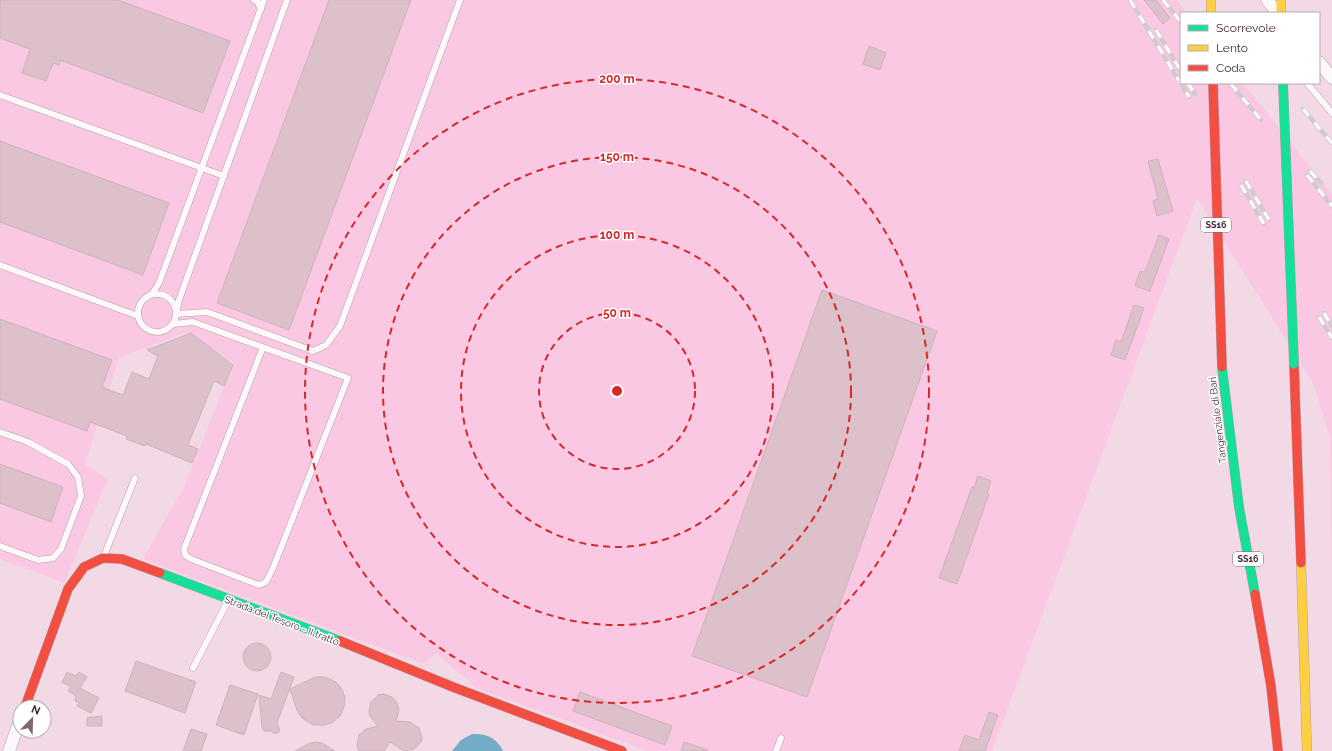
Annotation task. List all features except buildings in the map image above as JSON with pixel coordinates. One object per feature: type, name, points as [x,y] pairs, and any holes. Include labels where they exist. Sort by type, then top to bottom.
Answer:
[{"type":"main road","points":[[1211,0],[1211,12]]},
{"type":"main road","name":"Tangenziale di Bari","points":[[1213,84],[1222,367],[1239,507],[1271,686],[1278,751]]},
{"type":"main road","points":[[1283,84],[1307,751]]},
{"type":"main road","points":[[28,699],[68,589],[84,568],[103,558]]},
{"type":"main road","name":"Strada del Tesoro - II tratto","points":[[103,558],[122,559],[622,751]]},
{"type":"street","points":[[1320,63],[1332,78]]},
{"type":"street","points":[[9,751],[13,739]]},
{"type":"lane","points":[[254,0],[257,1],[261,9]]},
{"type":"lane","points":[[264,0],[159,283],[152,294],[142,301],[139,307],[138,316],[142,326],[148,330],[160,332],[168,329],[173,324],[179,300],[287,0]]},
{"type":"lane","points":[[176,314],[207,312],[313,351],[326,345],[340,326],[460,0]]},
{"type":"lane","points":[[1308,84],[1332,113]]},
{"type":"lane","points":[[0,95],[224,176]]},
{"type":"lane","points":[[0,265],[138,316]]},
{"type":"lane","points":[[152,294],[167,297],[174,304],[176,314]]},
{"type":"lane","points":[[173,324],[193,322],[263,347],[348,378],[274,568],[266,582],[259,585],[191,559],[185,555],[184,549],[263,347]]},
{"type":"lane","points":[[0,432],[28,442],[68,464],[78,477],[81,496],[60,549],[53,558],[38,560],[0,546]]},
{"type":"lane","points":[[103,558],[135,478]]},
{"type":"lane","points":[[193,668],[229,600]]},
{"type":"lane","points":[[776,751],[781,738]]},
{"type":"shaded area","points":[[0,0],[1177,0],[1186,12],[1180,12],[1180,84],[1244,84],[1332,194],[1332,575],[1330,437],[1314,385],[1197,198],[992,751],[648,751],[474,687],[436,653],[424,664],[143,559],[184,486],[234,363],[187,332],[119,358],[85,464],[108,479],[64,583],[0,559]]},
{"type":"water","points":[[472,734],[482,734],[490,737],[501,746],[503,751],[452,751],[461,740]]},
{"type":"railway","points":[[1130,0],[1180,82]]},
{"type":"railway","points":[[1163,0],[1180,21]]},
{"type":"railway","points":[[1156,30],[1180,69]]},
{"type":"railway","points":[[1181,84],[1189,97]]},
{"type":"railway","points":[[1189,84],[1195,94]]},
{"type":"railway","points":[[1231,84],[1261,120]]},
{"type":"railway","points":[[1303,109],[1332,143]]},
{"type":"railway","points":[[1310,171],[1321,183]]},
{"type":"railway","points":[[1307,175],[1332,206]]},
{"type":"railway","points":[[1246,181],[1269,220]]},
{"type":"railway","points":[[1241,185],[1264,224]]},
{"type":"railway","points":[[1324,313],[1332,326]]},
{"type":"railway","points":[[1319,317],[1332,338]]},
{"type":"traffic: fast","points":[[1283,84],[1294,364]]},
{"type":"traffic: fast","points":[[1222,367],[1239,507],[1255,594]]},
{"type":"traffic: fast","points":[[160,573],[340,641]]},
{"type":"traffic: slow","points":[[1211,0],[1211,12]]},
{"type":"traffic: slow","points":[[1281,0],[1281,12]]},
{"type":"traffic: slow","points":[[1301,563],[1307,751]]},
{"type":"traffic: jam","points":[[1213,84],[1222,367]]},
{"type":"traffic: jam","points":[[1294,364],[1301,563]]},
{"type":"traffic: jam","points":[[28,699],[68,589],[84,567],[103,558],[122,559],[160,573]]},
{"type":"traffic: jam","points":[[1255,594],[1271,686],[1278,751]]},
{"type":"traffic: jam","points":[[340,641],[453,687],[622,751]]}]
